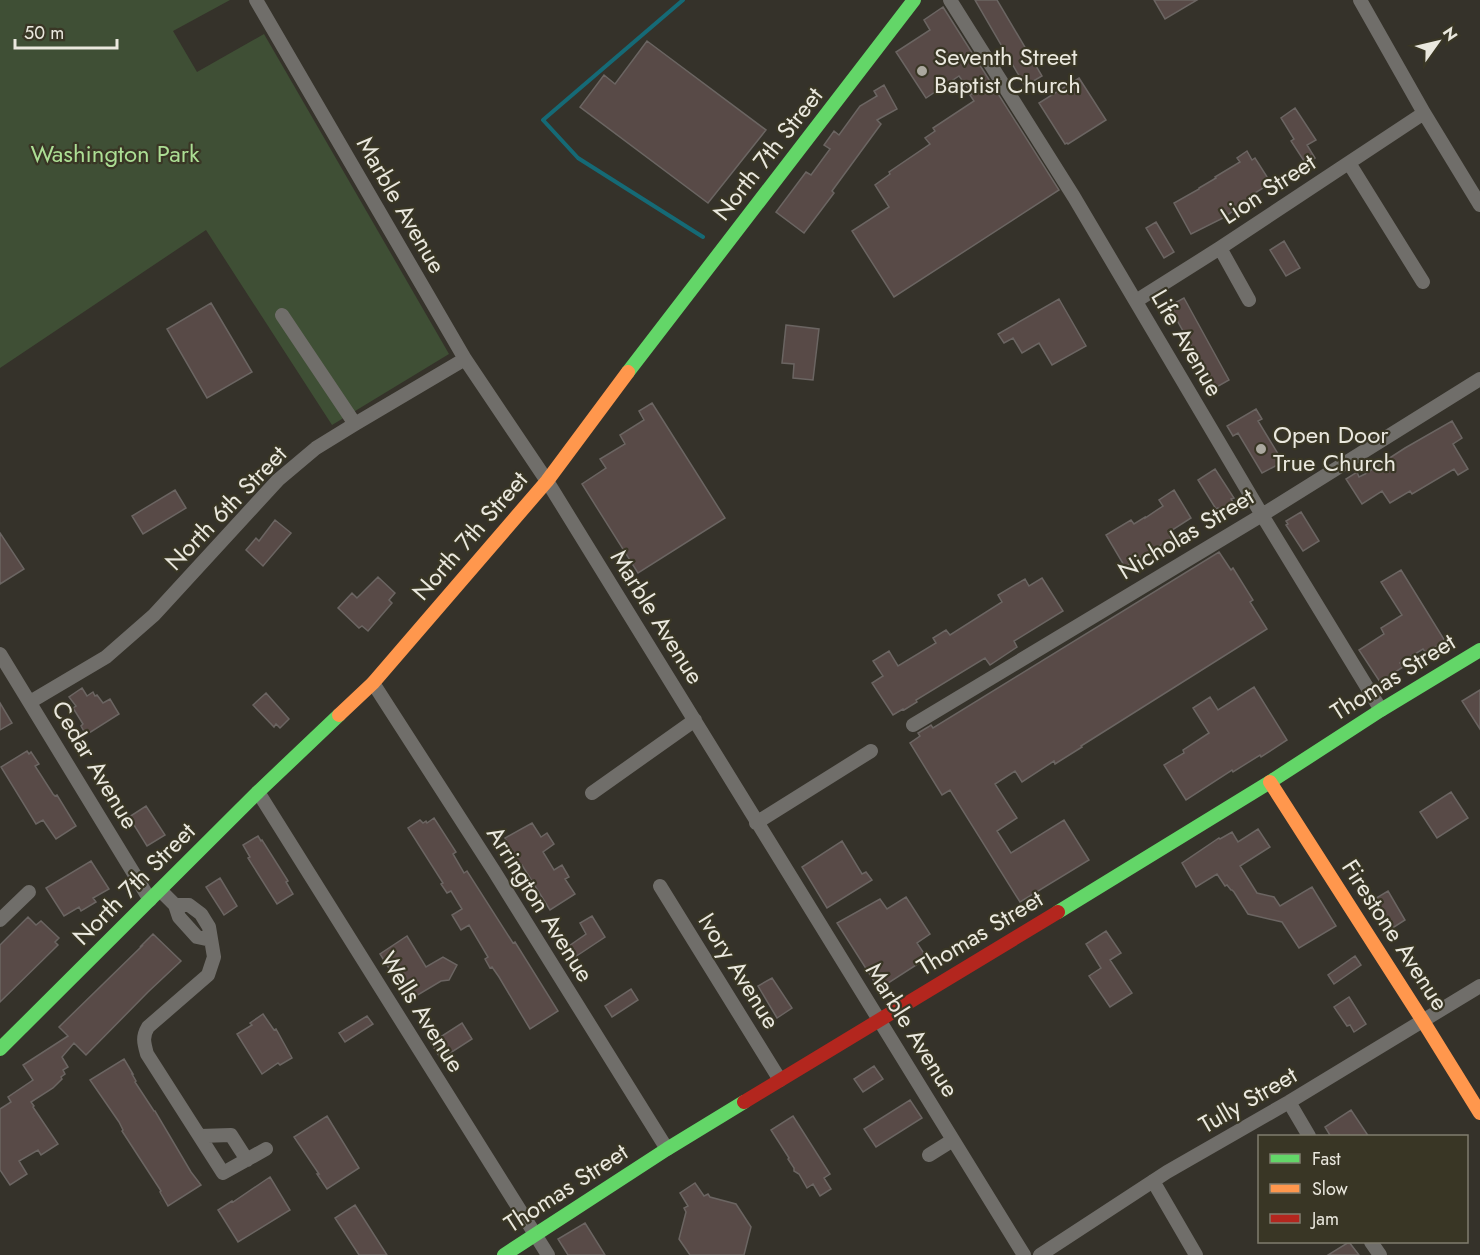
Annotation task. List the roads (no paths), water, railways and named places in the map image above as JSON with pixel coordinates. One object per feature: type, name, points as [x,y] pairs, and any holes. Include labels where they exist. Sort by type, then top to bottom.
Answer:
[{"type":"main road","name":"North 7th Street","points":[[0,1049],[258,792],[373,683],[547,481],[914,0]]},
{"type":"main road","name":"Thomas Street","points":[[504,1255],[667,1149],[1270,782],[1381,710],[1480,650]]},
{"type":"main road","name":"Firestone Avenue","points":[[1270,782],[1480,1113]]},
{"type":"street","name":"Marble Avenue","points":[[256,0],[465,360],[547,481],[1024,1255]]},
{"type":"street","name":"Life Avenue","points":[[950,0],[1074,197],[1262,515],[1381,710]]},
{"type":"street","points":[[1360,0],[1424,113],[1480,205]]},
{"type":"street","name":"Lion Street","points":[[1136,301],[1424,113]]},
{"type":"street","points":[[1349,163],[1423,282]]},
{"type":"street","points":[[1220,248],[1249,300]]},
{"type":"street","points":[[282,315],[355,424]]},
{"type":"street","name":"North 6th Street","points":[[30,702],[106,657],[154,615],[278,480],[316,448],[465,360]]},
{"type":"street","name":"Nicholas Street","points":[[913,725],[1262,515],[1480,380]]},
{"type":"street","name":"Cedar Avenue","points":[[0,654],[155,895],[175,905],[179,917],[197,937],[211,940],[214,957],[208,975],[148,1027],[144,1034],[147,1054],[201,1136]]},
{"type":"street","name":"Arrington Avenue","points":[[373,683],[488,861],[667,1149]]},
{"type":"street","points":[[592,793],[695,720]]},
{"type":"street","points":[[756,823],[871,751]]},
{"type":"street","name":"Wells Avenue","points":[[258,792],[548,1255]]},
{"type":"street","name":"Ivory Avenue","points":[[660,886],[780,1080]]},
{"type":"street","points":[[0,920],[28,892]]},
{"type":"street","name":"Tully Street","points":[[1040,1255],[1167,1172],[1289,1102],[1480,987]]},
{"type":"street","points":[[1289,1102],[1308,1135]]},
{"type":"street","points":[[201,1136],[231,1136],[247,1160]]},
{"type":"street","points":[[201,1136],[223,1173],[266,1149]]},
{"type":"street","points":[[929,1155],[953,1140]]},
{"type":"street","points":[[1153,1181],[1196,1255]]},
{"type":"waterway","points":[[683,0],[543,120],[578,158],[703,237]]},
{"type":"place","name":"Seventh Street Baptist Church","points":[[922,71]]},
{"type":"place","name":"Open Door True Church","points":[[1261,449]]},
{"type":"park label","name":"Washington Park","points":[[115,154]]}]
